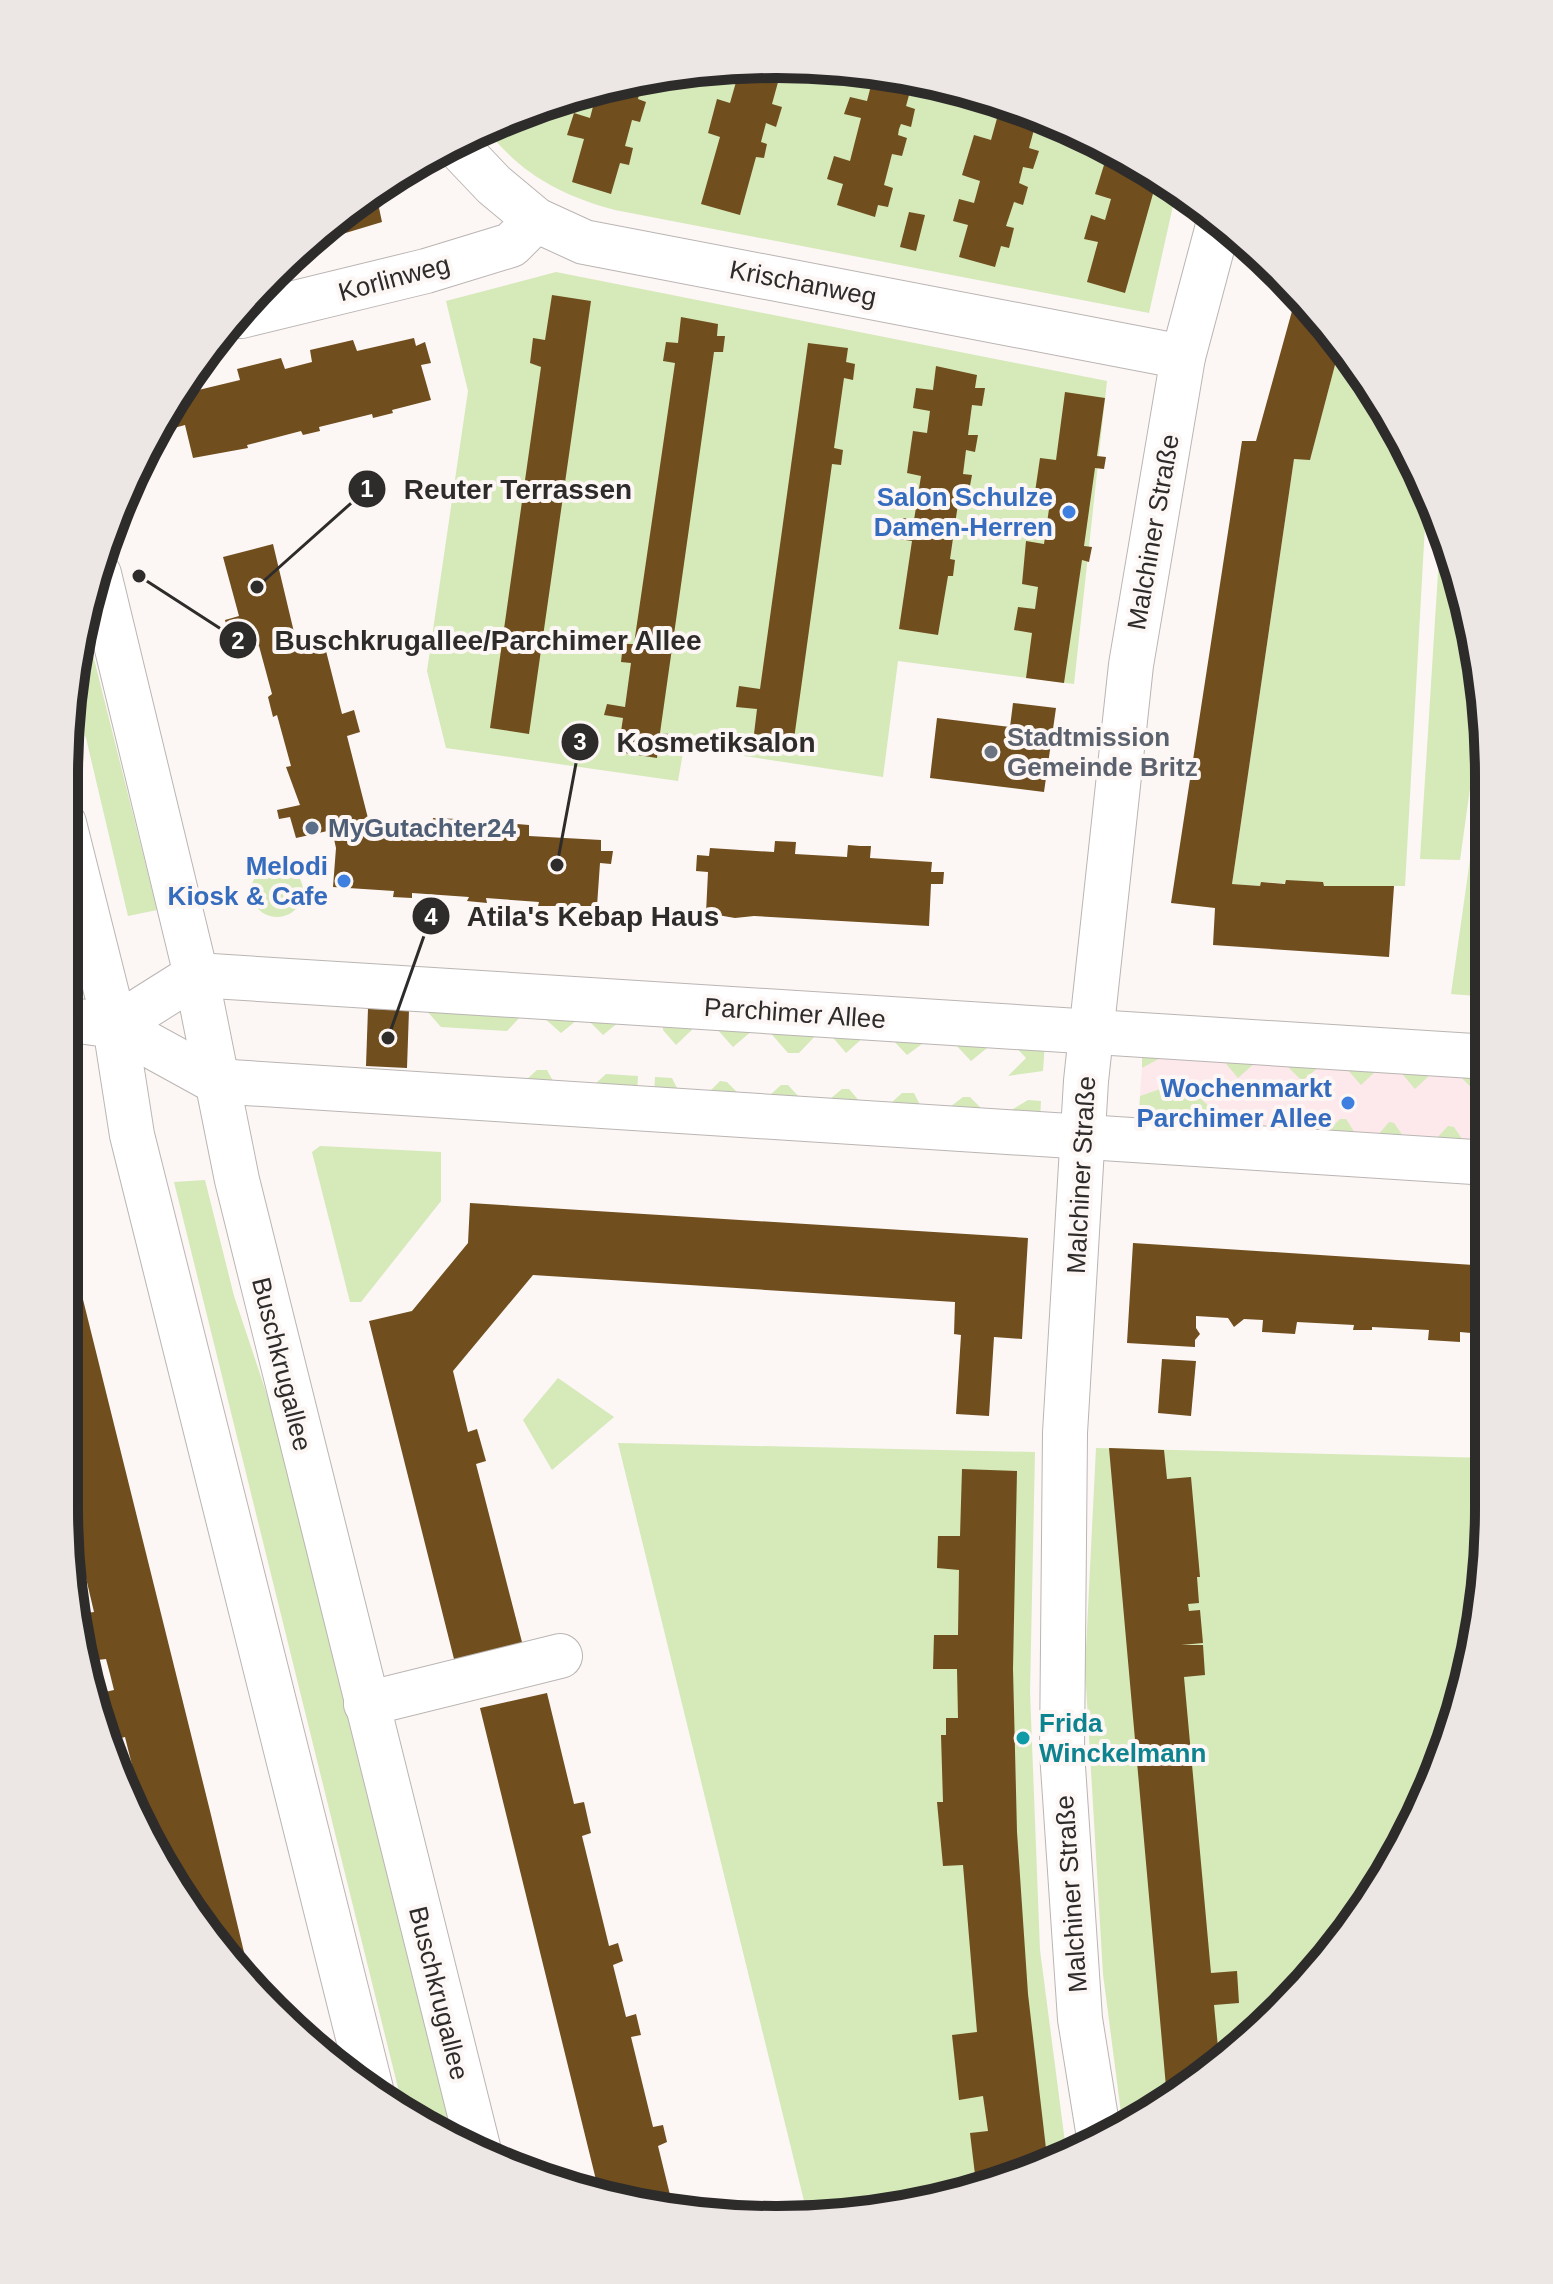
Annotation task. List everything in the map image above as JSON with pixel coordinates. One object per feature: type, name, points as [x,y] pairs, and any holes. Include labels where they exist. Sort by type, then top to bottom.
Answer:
[{"type":"street","name":"Krischanweg","points":[[463,153],[494,185],[536,220],[584,242],[1183,357]]},
{"type":"street","name":"Korlinweg","points":[[254,313],[426,271],[511,245],[536,220]]},
{"type":"street","name":"Malchiner Straße","points":[[1097,2127],[1080,2019],[1062,1752],[1065,1433],[1091,1032],[1131,665],[1183,357],[1216,234]]},
{"type":"street","name":"Buschkrugallee","points":[[103,592],[196,975],[215,1081],[366,1704],[476,2138]]},
{"type":"street","points":[[78,879],[115,1026],[132,1135],[367,2073]]},
{"type":"street","name":"Parchimer Allee","points":[[196,975],[1475,1056]]},
{"type":"street","points":[[115,1026],[196,975]]},
{"type":"street","points":[[78,1021],[115,1026],[215,1081],[1475,1162]]},
{"type":"street","points":[[366,1704],[560,1656]]},
{"type":"shaded area","name":"Wochenmarkt Parchimer Allee","points":[[1164,1056],[1458,1074],[1475,1091],[1475,1140],[1463,1140],[1454,1127],[1438,1138],[1293,1129],[1284,1115],[1277,1114],[1266,1128],[1229,1125],[1215,1110],[1173,1084],[1140,1096],[1142,1068]]},
{"type":"green space","points":[[731,79],[822,79],[913,91],[1001,115],[1085,150],[1174,202],[1149,313],[615,210],[543,181],[494,138],[509,131],[552,115],[640,91]]},
{"type":"green space","points":[[556,272],[1107,381],[1074,684],[898,661],[883,777],[684,747],[678,781],[446,748],[427,671],[468,391],[446,301]]},
{"type":"green space","points":[[1337,359],[1381,427],[1425,518],[1405,886],[1376,886],[1374,889],[1261,882],[1260,886],[1232,884],[1294,459],[1310,459]]},
{"type":"green space","points":[[1439,556],[1462,640],[1475,756],[1460,860],[1420,859]]},
{"type":"green space","points":[[90,644],[157,910],[128,916],[86,738],[80,726]]},
{"type":"green space","points":[[1475,824],[1475,996],[1451,994]]},
{"type":"green space","points":[[277,865],[295,873],[303,891],[295,909],[277,917],[259,909],[251,891],[259,873]]},
{"type":"green space","points":[[419,1002],[619,1022],[603,1035],[587,1019],[577,1020],[561,1033],[543,1017],[522,1015],[507,1031],[441,1027]]},
{"type":"green space","points":[[664,1017],[1045,1041],[1043,1071],[1008,1076],[1026,1058],[1014,1045],[992,1044],[971,1061],[954,1043],[926,1041],[907,1055],[890,1037],[865,1036],[846,1053],[830,1034],[818,1033],[799,1053],[788,1053],[768,1030],[753,1030],[733,1047],[716,1028],[696,1026],[676,1045],[663,1030]]},
{"type":"green space","points":[[1142,1048],[1475,1069],[1475,1092],[1458,1074],[1433,1072],[1415,1089],[1399,1070],[1378,1069],[1361,1085],[1346,1068],[1320,1066],[1302,1081],[1285,1064],[1256,1062],[1238,1078],[1222,1059],[1164,1056],[1142,1068]]},
{"type":"green space","points":[[537,1070],[547,1070],[554,1083],[594,1085],[606,1074],[638,1076],[637,1095],[526,1080]]},
{"type":"green space","points":[[655,1077],[672,1078],[678,1090],[709,1092],[720,1081],[727,1082],[738,1093],[769,1096],[781,1085],[788,1085],[799,1097],[830,1099],[842,1089],[849,1089],[860,1102],[890,1104],[902,1093],[914,1093],[920,1105],[950,1107],[963,1097],[970,1097],[982,1109],[1010,1111],[1028,1100],[1041,1101],[1040,1120],[654,1095]]},
{"type":"green space","points":[[1174,1084],[1186,1085],[1229,1125],[1266,1128],[1277,1114],[1284,1115],[1294,1129],[1328,1131],[1340,1119],[1346,1119],[1355,1133],[1378,1135],[1389,1122],[1394,1123],[1403,1136],[1437,1138],[1448,1126],[1454,1127],[1463,1140],[1138,1127],[1140,1096]]},
{"type":"green space","points":[[320,1146],[441,1152],[441,1201],[361,1302],[350,1302],[312,1152]]},
{"type":"green space","points":[[205,1180],[234,1296],[288,1458],[456,2127],[400,2095],[174,1182]]},
{"type":"green space","points":[[558,1378],[614,1417],[552,1470],[523,1420]]},
{"type":"green space","points":[[618,1443],[1035,1452],[1030,1692],[1040,1950],[1065,2143],[1001,2169],[913,2193],[805,2205]]},
{"type":"green space","points":[[1096,1448],[1475,1458],[1474,1553],[1462,1644],[1438,1732],[1422,1775],[1381,1857],[1331,1933],[1270,2001],[1202,2062],[1121,2115],[1103,1974],[1085,1669]]},
{"type":"building","points":[[779,78],[772,104],[782,107],[776,127],[766,123],[761,142],[767,144],[764,158],[756,157],[740,215],[701,204],[720,137],[708,133],[717,99],[730,103],[737,79]]},
{"type":"building","points":[[871,85],[910,91],[906,106],[915,109],[911,127],[901,124],[899,129],[898,135],[907,138],[902,156],[892,154],[884,185],[893,188],[888,207],[878,205],[875,217],[837,205],[843,184],[827,179],[834,156],[850,161],[861,118],[844,114],[850,97],[867,101]]},
{"type":"building","points":[[640,91],[638,99],[646,102],[640,122],[632,120],[625,146],[633,148],[629,165],[620,163],[611,194],[572,182],[584,139],[567,135],[574,113],[590,118],[596,102]]},
{"type":"building","points":[[998,114],[1035,127],[1029,148],[1039,151],[1033,169],[1023,167],[1019,183],[1028,187],[1023,205],[1014,202],[1006,226],[1014,228],[1009,248],[1001,246],[995,267],[959,257],[968,225],[953,221],[959,199],[974,203],[980,181],[962,175],[974,135],[991,140]]},
{"type":"building","points":[[1105,161],[1154,189],[1125,293],[1087,282],[1098,242],[1084,239],[1091,215],[1105,220],[1111,199],[1095,194]]},
{"type":"building","points":[[378,203],[382,222],[333,237]]},
{"type":"building","points":[[909,212],[925,215],[916,251],[900,247]]},
{"type":"building","points":[[552,295],[591,301],[529,734],[490,728],[541,367],[530,363],[533,338],[545,340]]},
{"type":"building","points":[[1293,307],[1337,359],[1310,460],[1294,459],[1232,884],[1260,886],[1261,882],[1285,884],[1286,880],[1323,882],[1324,886],[1394,886],[1389,957],[1213,945],[1215,908],[1171,903],[1242,441],[1256,441]]},
{"type":"building","points":[[681,317],[718,324],[717,336],[725,336],[723,352],[714,352],[660,733],[668,734],[666,749],[658,749],[657,758],[618,752],[623,718],[604,715],[607,704],[625,707],[631,663],[621,662],[623,644],[634,644],[675,363],[663,361],[666,342],[678,343]]},
{"type":"building","points":[[414,338],[416,346],[425,342],[431,363],[421,365],[431,400],[373,418],[372,414],[319,427],[320,431],[303,435],[301,431],[247,445],[248,448],[193,458],[185,425],[174,428],[194,391],[240,380],[237,369],[281,358],[285,369],[312,362],[310,350],[353,340],[357,351]]},
{"type":"building","points":[[808,343],[848,348],[846,362],[855,364],[853,380],[844,378],[834,448],[843,450],[841,465],[832,464],[794,739],[754,734],[757,709],[736,707],[739,686],[760,689]]},
{"type":"building","points":[[936,366],[977,375],[975,388],[985,388],[982,406],[972,405],[968,435],[978,435],[975,452],[966,450],[963,474],[972,475],[969,491],[960,490],[950,559],[955,560],[953,576],[948,576],[938,635],[899,629],[912,541],[899,539],[903,518],[914,520],[921,476],[907,473],[913,431],[927,433],[930,411],[913,408],[916,388],[933,390]]},
{"type":"building","points":[[1065,392],[1105,398],[1097,456],[1106,457],[1104,469],[1095,468],[1084,546],[1092,547],[1089,562],[1082,560],[1064,683],[1026,678],[1032,633],[1014,630],[1018,607],[1035,609],[1038,587],[1022,584],[1026,541],[1044,544],[1050,502],[1034,499],[1040,458],[1056,460]]},
{"type":"building","points":[[273,544],[298,649],[324,643],[342,714],[354,710],[360,732],[347,736],[370,826],[431,830],[433,818],[457,819],[456,832],[503,834],[505,823],[529,825],[529,836],[601,840],[601,851],[613,851],[611,864],[600,863],[597,906],[538,906],[539,902],[486,898],[487,903],[467,901],[469,897],[412,893],[412,898],[393,897],[394,891],[333,887],[336,848],[332,830],[296,838],[290,817],[279,819],[277,810],[300,805],[286,767],[291,766],[277,715],[273,717],[268,697],[272,694],[259,646],[234,654],[225,620],[239,616],[223,557]]},
{"type":"building","name":"Stadtmission Gemeinde Britz","points":[[1013,703],[1056,708],[1044,792],[930,778],[937,718],[1010,727]]},
{"type":"building","points":[[775,841],[796,842],[795,854],[847,857],[848,845],[871,846],[870,858],[932,862],[931,872],[944,872],[943,884],[931,884],[929,926],[754,916],[735,918],[706,913],[708,872],[696,871],[697,855],[709,856],[710,848],[774,852]]},
{"type":"building","points":[[368,1009],[409,1010],[407,1068],[366,1066]]},
{"type":"building","points":[[470,1203],[1028,1238],[1022,1339],[994,1337],[989,1416],[956,1414],[961,1335],[954,1334],[955,1302],[533,1275],[453,1371],[468,1432],[477,1429],[486,1461],[476,1464],[523,1646],[455,1663],[369,1321],[412,1311],[468,1243]]},
{"type":"building","points":[[1133,1243],[1475,1265],[1475,1333],[1460,1332],[1460,1342],[1428,1340],[1429,1330],[1372,1327],[1372,1330],[1353,1330],[1354,1325],[1297,1322],[1295,1334],[1262,1332],[1263,1320],[1244,1319],[1234,1327],[1228,1318],[1196,1316],[1196,1328],[1200,1334],[1195,1340],[1195,1347],[1127,1343]]},
{"type":"building","points":[[78,1279],[246,1963],[196,1896],[172,1857],[131,1775],[129,1770],[133,1769],[125,1737],[118,1739],[105,1692],[114,1690],[106,1659],[97,1660],[87,1615],[94,1612],[86,1578],[82,1579],[79,1553]]},
{"type":"building","points":[[1162,1359],[1196,1361],[1191,1416],[1158,1413]]},
{"type":"building","points":[[1109,1448],[1164,1450],[1167,1479],[1191,1477],[1200,1577],[1197,1577],[1199,1603],[1188,1604],[1189,1611],[1200,1610],[1203,1643],[1181,1645],[1203,1645],[1205,1675],[1184,1677],[1211,1973],[1237,1971],[1239,2003],[1214,2005],[1218,2049],[1166,2087]]},
{"type":"building","points":[[962,1469],[1017,1471],[1013,1669],[1017,1832],[1028,1994],[1046,2152],[975,2177],[970,2133],[988,2131],[983,2096],[959,2100],[952,2035],[977,2032],[963,1865],[943,1866],[937,1802],[943,1802],[941,1735],[946,1735],[946,1718],[958,1718],[957,1669],[933,1669],[934,1635],[958,1635],[959,1570],[937,1568],[938,1536],[960,1536]]},
{"type":"building","points":[[547,1693],[574,1804],[584,1802],[591,1833],[582,1836],[609,1946],[618,1943],[623,1961],[613,1965],[626,2017],[636,2014],[641,2035],[631,2037],[653,2127],[663,2125],[667,2142],[658,2146],[671,2198],[597,2182],[480,1708]]},
{"type":"place","name":"Salon Schulze Damen-Herren","points":[[1069,512]]},
{"type":"place","name":"Buschkrugallee/Parchimer Allee","points":[[139,576]]},
{"type":"place","name":"Reuter Terrassen","points":[[257,587]]},
{"type":"place","name":"Stadtmission Gemeinde Britz","points":[[991,752]]},
{"type":"place","name":"MyGutachter24","points":[[312,828]]},
{"type":"place","name":"Kosmetiksalon","points":[[557,865]]},
{"type":"place","name":"Melodi Kiosk & Cafe","points":[[344,881]]},
{"type":"place","name":"Atila's Kebap Haus","points":[[388,1038]]},
{"type":"place","name":"Wochenmarkt Parchimer Allee","points":[[1348,1103]]},
{"type":"place","name":"Frida Winckelmann","points":[[1023,1738]]}]
